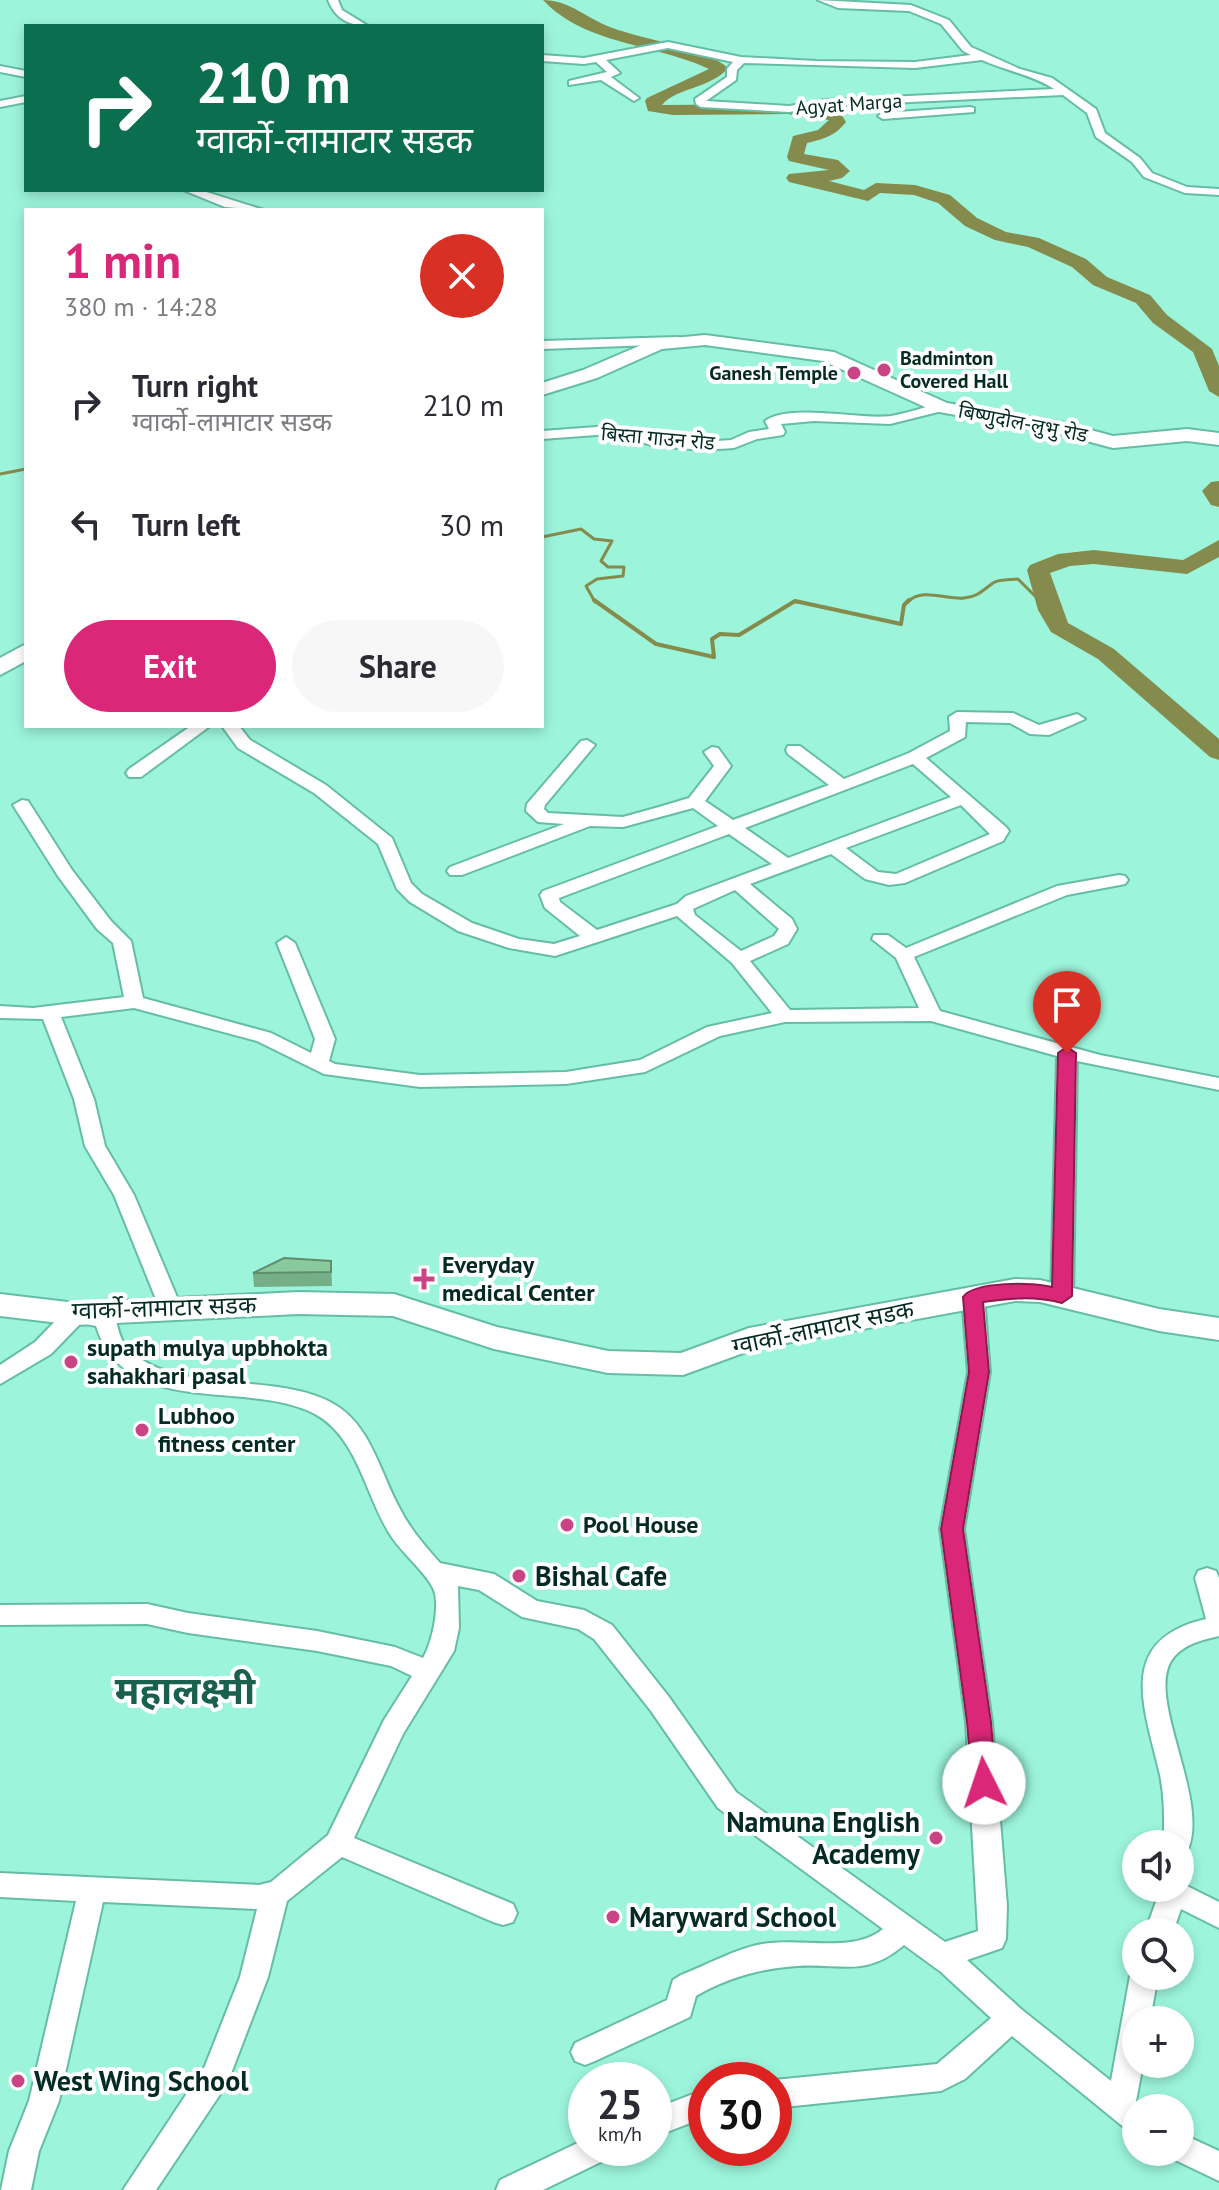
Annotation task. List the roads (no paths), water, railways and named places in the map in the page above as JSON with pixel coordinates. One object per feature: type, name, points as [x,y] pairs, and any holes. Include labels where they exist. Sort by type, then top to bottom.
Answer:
[{"type":"street","points":[[333,0],[338,12],[359,24]]},
{"type":"street","points":[[823,0],[838,5],[911,8],[945,22],[967,49],[1016,71],[1048,80],[1092,111],[1100,135],[1136,160],[1148,175],[1185,190],[1219,192]]},
{"type":"street","points":[[544,57],[599,59],[681,45],[741,60],[915,65],[986,56]]},
{"type":"street","points":[[573,83],[615,71],[599,59]]},
{"type":"street","name":"Agyat Marga","points":[[741,60],[732,69],[732,78],[699,101],[701,104],[789,109],[825,103],[1063,92]]},
{"type":"street","points":[[826,77],[853,74],[846,63]]},
{"type":"street","points":[[0,69],[24,74]]},
{"type":"street","points":[[603,76],[634,98]]},
{"type":"street","points":[[883,116],[999,108],[994,95]]},
{"type":"street","points":[[0,104],[24,99]]},
{"type":"street","points":[[195,192],[249,208]]},
{"type":"street","name":"बिष्णुदोल-लुभु रोड","points":[[544,388],[590,374],[659,344],[705,340],[827,356],[941,407],[1065,429],[1113,442],[1189,436],[1219,439]]},
{"type":"street","points":[[544,345],[677,341]]},
{"type":"street","name":"बिस्ता गाउन रोड","points":[[544,435],[610,430],[656,442],[703,446],[734,444],[754,435],[778,432],[772,421],[814,417],[890,420],[941,407]]},
{"type":"street","points":[[0,668],[24,652]]},
{"type":"street","points":[[594,937],[551,904],[549,895],[915,757],[959,733],[957,717],[1013,718],[1036,730],[1049,730],[1077,719]]},
{"type":"street","points":[[135,773],[199,728]]},
{"type":"street","points":[[232,728],[244,744],[320,789],[386,842],[403,885],[416,898],[452,920],[516,944],[555,950],[683,908],[692,900],[963,798]]},
{"type":"street","points":[[587,745],[536,804],[535,811],[544,818],[623,822],[695,802],[723,766],[712,752]]},
{"type":"street","points":[[794,750],[842,786]]},
{"type":"street","points":[[834,847],[872,877],[884,882],[899,879],[997,837],[1000,831],[915,757]]},
{"type":"street","points":[[695,802],[786,865]]},
{"type":"street","points":[[22,805],[64,872],[104,925],[122,941],[134,1002]]},
{"type":"street","points":[[456,871],[591,821]]},
{"type":"street","points":[[904,955],[1063,890],[1119,880]]},
{"type":"street","points":[[737,883],[788,929],[781,940],[739,959]]},
{"type":"street","points":[[683,908],[687,918],[739,959],[785,1016]]},
{"type":"street","points":[[881,939],[904,955],[932,1015]]},
{"type":"street","points":[[286,943],[325,1039],[318,1064]]},
{"type":"street","points":[[0,1012],[50,1012],[134,1002],[264,1037],[331,1070],[420,1081],[566,1078],[645,1066],[714,1031],[785,1016],[863,1013],[932,1015],[1067,1053],[1219,1084]]},
{"type":"street","points":[[50,1012],[84,1099],[95,1146],[124,1195],[171,1309]]},
{"type":"street","points":[[1062,1296],[1067,1053]]},
{"type":"street","name":"ग्वार्को-लामाटार सडक","points":[[0,1305],[76,1314],[298,1303],[394,1305],[494,1338],[608,1362],[683,1364],[749,1339],[1015,1290],[1040,1291],[1159,1320],[1219,1329]]},
{"type":"street","points":[[941,1956],[992,1939],[993,1906],[979,1722],[952,1529],[979,1372],[973,1297]]},
{"type":"street","points":[[0,1376],[43,1348],[76,1314],[105,1320],[115,1347],[146,1375],[188,1383],[241,1387],[324,1408],[351,1431],[394,1522],[446,1586],[447,1628],[441,1651],[387,1738],[338,1843],[310,1869],[275,1893],[259,1897],[0,1885]]},
{"type":"street","points":[[431,1571],[485,1581],[531,1610],[584,1620],[603,1632],[660,1704],[727,1800],[941,1956],[1011,2018],[1122,2107]]},
{"type":"street","points":[[1177,1830],[1177,1794],[1158,1723],[1152,1679],[1162,1654],[1183,1636],[1219,1624],[1207,1578]]},
{"type":"street","points":[[0,1615],[147,1614],[188,1623],[317,1641],[395,1657],[426,1671]]},
{"type":"street","points":[[338,1843],[503,1913]]},
{"type":"street","points":[[16,2190],[24,2151],[44,2101],[92,1889]]},
{"type":"street","points":[[138,2190],[217,2074],[254,1977],[275,1893]]},
{"type":"street","points":[[1194,1902],[1219,1916]]},
{"type":"street","points":[[585,2052],[680,2008],[683,1989],[691,1984],[760,1957],[801,1953],[859,1956],[884,1945],[904,1928]]},
{"type":"street","points":[[792,2092],[941,2077],[955,2069],[1011,2018]]},
{"type":"street","points":[[1194,2154],[1219,2167]]},
{"type":"street","points":[[511,2190],[568,2162]]},
{"type":"waterway","points":[[550,0],[613,34],[689,55],[720,68],[704,80],[653,101],[654,108],[673,111],[787,109],[835,117],[838,122],[824,134],[799,140],[795,157],[832,164],[841,171],[830,176],[795,178],[868,196],[876,188],[915,190],[944,199],[971,222],[1001,236],[1033,242],[1079,263],[1100,281],[1143,299],[1160,319],[1202,349],[1219,391]]},
{"type":"waterway","points":[[0,474],[24,469]]},
{"type":"waterway","points":[[1219,487],[1213,491],[1219,500]]},
{"type":"waterway","points":[[544,537],[581,529],[594,539],[612,541],[601,561],[608,567],[624,567],[623,576],[597,579],[586,586],[595,602]]},
{"type":"waterway","points":[[1219,547],[1187,567],[1094,557],[1066,559],[1038,570],[1050,610],[1059,627],[1106,654],[1219,752]]},
{"type":"waterway","points":[[908,602],[920,595],[969,597],[995,582],[1018,579],[1039,600]]},
{"type":"waterway","points":[[594,600],[656,644],[714,657],[712,639],[720,634],[739,635],[795,601],[901,624],[904,605],[909,600]]},
{"type":"waterway","points":[[1039,600],[1050,610]]},
{"type":"place","name":"Badminton Covered Hall","points":[[884,370]]},
{"type":"place","name":"Ganesh Temple","points":[[854,373]]},
{"type":"place","name":"Everyday medical Center","points":[[424,1279]]},
{"type":"place","name":"supath mulya upbhokta sahakhari pasal","points":[[71,1362]]},
{"type":"place","name":"Lubhoo fitness center","points":[[142,1430]]},
{"type":"place","name":"Pool House","points":[[567,1525]]},
{"type":"place","name":"Bishal Cafe","points":[[519,1576]]},
{"type":"place","name":"Namuna English Academy","points":[[936,1838]]},
{"type":"place","name":"Maryward School","points":[[613,1917]]},
{"type":"place","name":"West Wing School","points":[[18,2081]]},
{"type":"district","name":"महालक्ष्मी","points":[[185,1691]]}]
